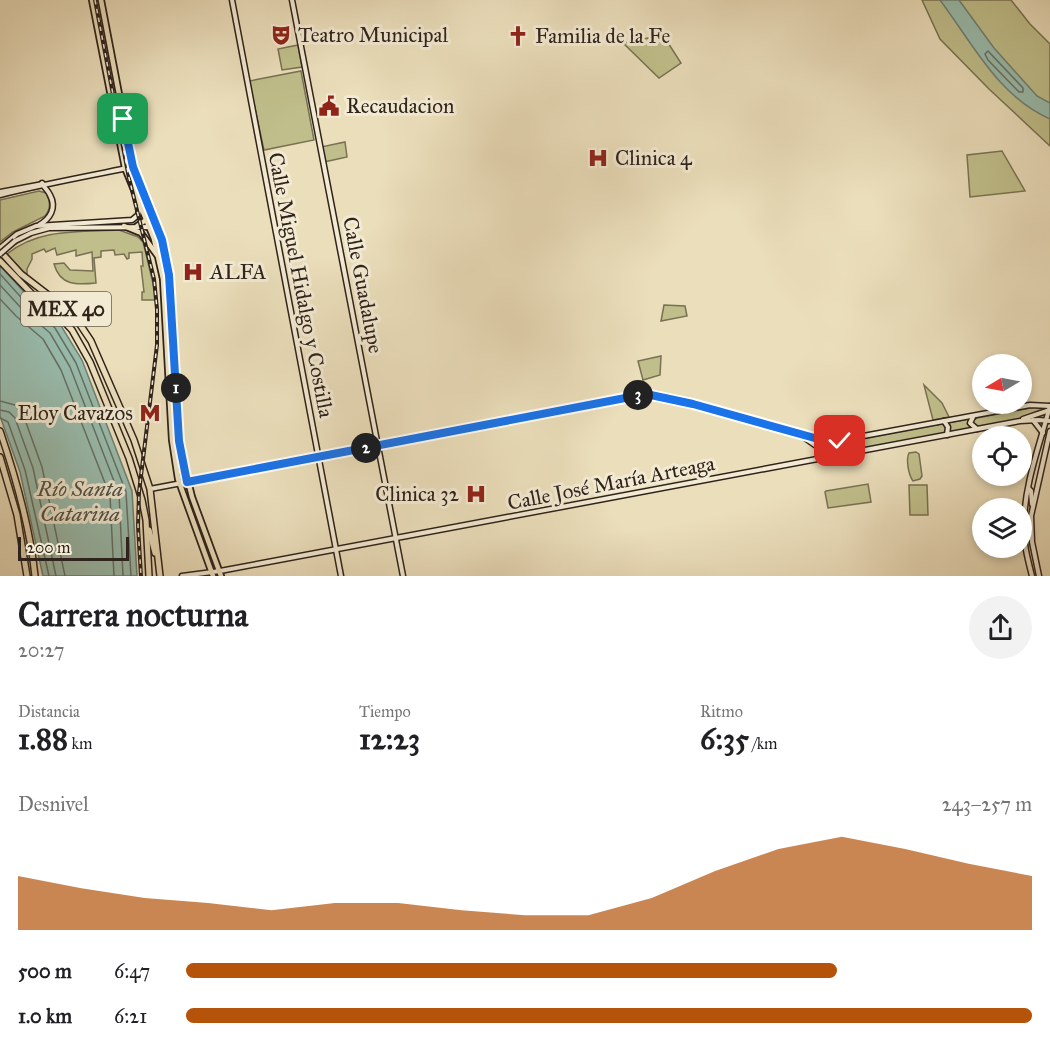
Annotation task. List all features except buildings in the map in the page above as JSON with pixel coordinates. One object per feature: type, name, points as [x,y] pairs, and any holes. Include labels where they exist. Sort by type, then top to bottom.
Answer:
[{"type":"highway","name":"MEX 40","points":[[0,251],[21,274],[69,311],[92,341],[134,440],[150,489],[160,576]]},
{"type":"highway","name":"MEX 40","points":[[0,261],[35,297],[64,321],[80,342],[129,458],[146,520],[149,576]]},
{"type":"highway","points":[[0,431],[19,490],[29,532],[35,576]]},
{"type":"highway","points":[[0,457],[17,514],[27,576]]},
{"type":"highway","points":[[146,520],[159,562]]},
{"type":"main road","points":[[92,0],[125,168],[149,227],[164,285],[172,440],[180,483],[213,574]]},
{"type":"main road","points":[[101,0],[133,167],[157,226],[165,254],[170,284],[178,429],[187,482],[220,574]]},
{"type":"main road","points":[[137,226],[151,213]]},
{"type":"main road","points":[[124,226],[141,234],[158,257]]},
{"type":"street","name":"Calle Miguel Hidalgo y Costilla","points":[[231,0],[341,576]]},
{"type":"street","name":"Calle Guadalupe","points":[[292,0],[403,576]]},
{"type":"street","points":[[0,194],[133,167]]},
{"type":"street","points":[[0,251],[13,239],[48,218],[53,209],[51,196],[43,185]]},
{"type":"street","points":[[36,226],[132,220],[138,215],[140,204]]},
{"type":"street","points":[[13,239],[49,228],[157,226]]},
{"type":"street","points":[[150,489],[646,394],[693,404],[829,442],[1030,405],[1050,407]]},
{"type":"street","points":[[1028,498],[1050,407]]},
{"type":"street","points":[[1020,421],[1050,407]]},
{"type":"street","points":[[972,427],[970,423],[975,415]]},
{"type":"street","points":[[1032,420],[1043,433]]},
{"type":"street","points":[[944,421],[948,427],[947,435]]},
{"type":"street","name":"Calle José María Arteaga","points":[[993,426],[1020,421],[1048,421]]},
{"type":"street","name":"Calle José María Arteaga","points":[[182,576],[220,574],[336,549],[972,430]]},
{"type":"street","points":[[1039,574],[1031,526],[1033,505],[1050,431]]},
{"type":"street","points":[[799,434],[830,455],[836,442]]},
{"type":"street","points":[[1029,489],[1033,505]]},
{"type":"street","points":[[1028,558],[1032,576]]},
{"type":"street","points":[[1030,558],[1039,574]]},
{"type":"shaded area","points":[[922,0],[1011,0],[1050,44],[1050,146],[940,39]]},
{"type":"shaded area","points":[[663,35],[681,63],[659,78],[623,43]]},
{"type":"shaded area","points":[[298,45],[302,67],[282,70],[278,49]]},
{"type":"shaded area","points":[[301,71],[314,140],[264,150],[249,81]]},
{"type":"shaded area","points":[[345,142],[347,157],[324,162],[321,147]]},
{"type":"shaded area","points":[[1002,151],[1025,191],[970,197],[967,155]]},
{"type":"shaded area","points":[[39,191],[46,193],[49,199],[50,205],[45,216],[13,232],[0,242],[0,200]]},
{"type":"shaded area","points":[[119,230],[138,237],[143,242],[157,300],[142,300],[142,292],[144,292],[142,252],[129,253],[127,259],[124,254],[115,255],[114,250],[101,251],[101,257],[94,258],[96,283],[82,284],[76,284],[60,277],[54,264],[64,263],[70,270],[93,271],[92,252],[76,256],[76,250],[57,255],[55,248],[46,252],[44,249],[32,254],[27,276],[7,254],[33,240],[60,233]]},
{"type":"shaded area","points":[[664,305],[685,306],[687,316],[661,321]]},
{"type":"shaded area","points":[[661,356],[660,375],[643,380],[638,361]]},
{"type":"shaded area","points":[[924,385],[942,403],[949,417],[933,420]]},
{"type":"shaded area","points":[[1036,407],[1042,409],[1032,413],[1032,408]]},
{"type":"shaded area","points":[[998,414],[1030,414],[1016,420],[987,426],[972,424],[972,421]]},
{"type":"shaded area","points":[[968,419],[970,429],[840,454],[839,443]]},
{"type":"shaded area","points":[[909,453],[919,454],[922,476],[913,481],[908,459]]},
{"type":"shaded area","points":[[868,484],[871,502],[828,508],[826,491]]},
{"type":"shaded area","points":[[909,485],[927,485],[928,515],[910,515]]},
{"type":"water","points":[[940,0],[959,0],[994,48],[1037,96],[1050,103],[1050,119],[1032,109],[1001,83]]},
{"type":"water","name":"Río Santa Catarina","points":[[0,265],[31,300],[60,324],[82,360],[132,491],[137,576],[43,576],[20,472],[0,416]]},
{"type":"railway","points":[[95,0],[129,178],[154,279],[157,309],[157,345],[139,492],[138,526],[141,576]]},
{"type":"place","name":"Teatro Municipal","points":[[281,35]]},
{"type":"place","name":"Familia de la Fe","points":[[518,36]]},
{"type":"place","name":"Recaudacion","points":[[329,106]]},
{"type":"place","name":"Clinica 4","points":[[598,158]]},
{"type":"place","name":"ALFA","points":[[193,272]]},
{"type":"place","name":"Eloy Cavazos","points":[[150,413]]},
{"type":"place","name":"Clinica 32","points":[[476,494]]},
{"type":"route","points":[[123,119],[133,167],[162,240],[169,275],[179,441],[187,482],[646,394],[693,404],[829,442],[840,441]]}]
